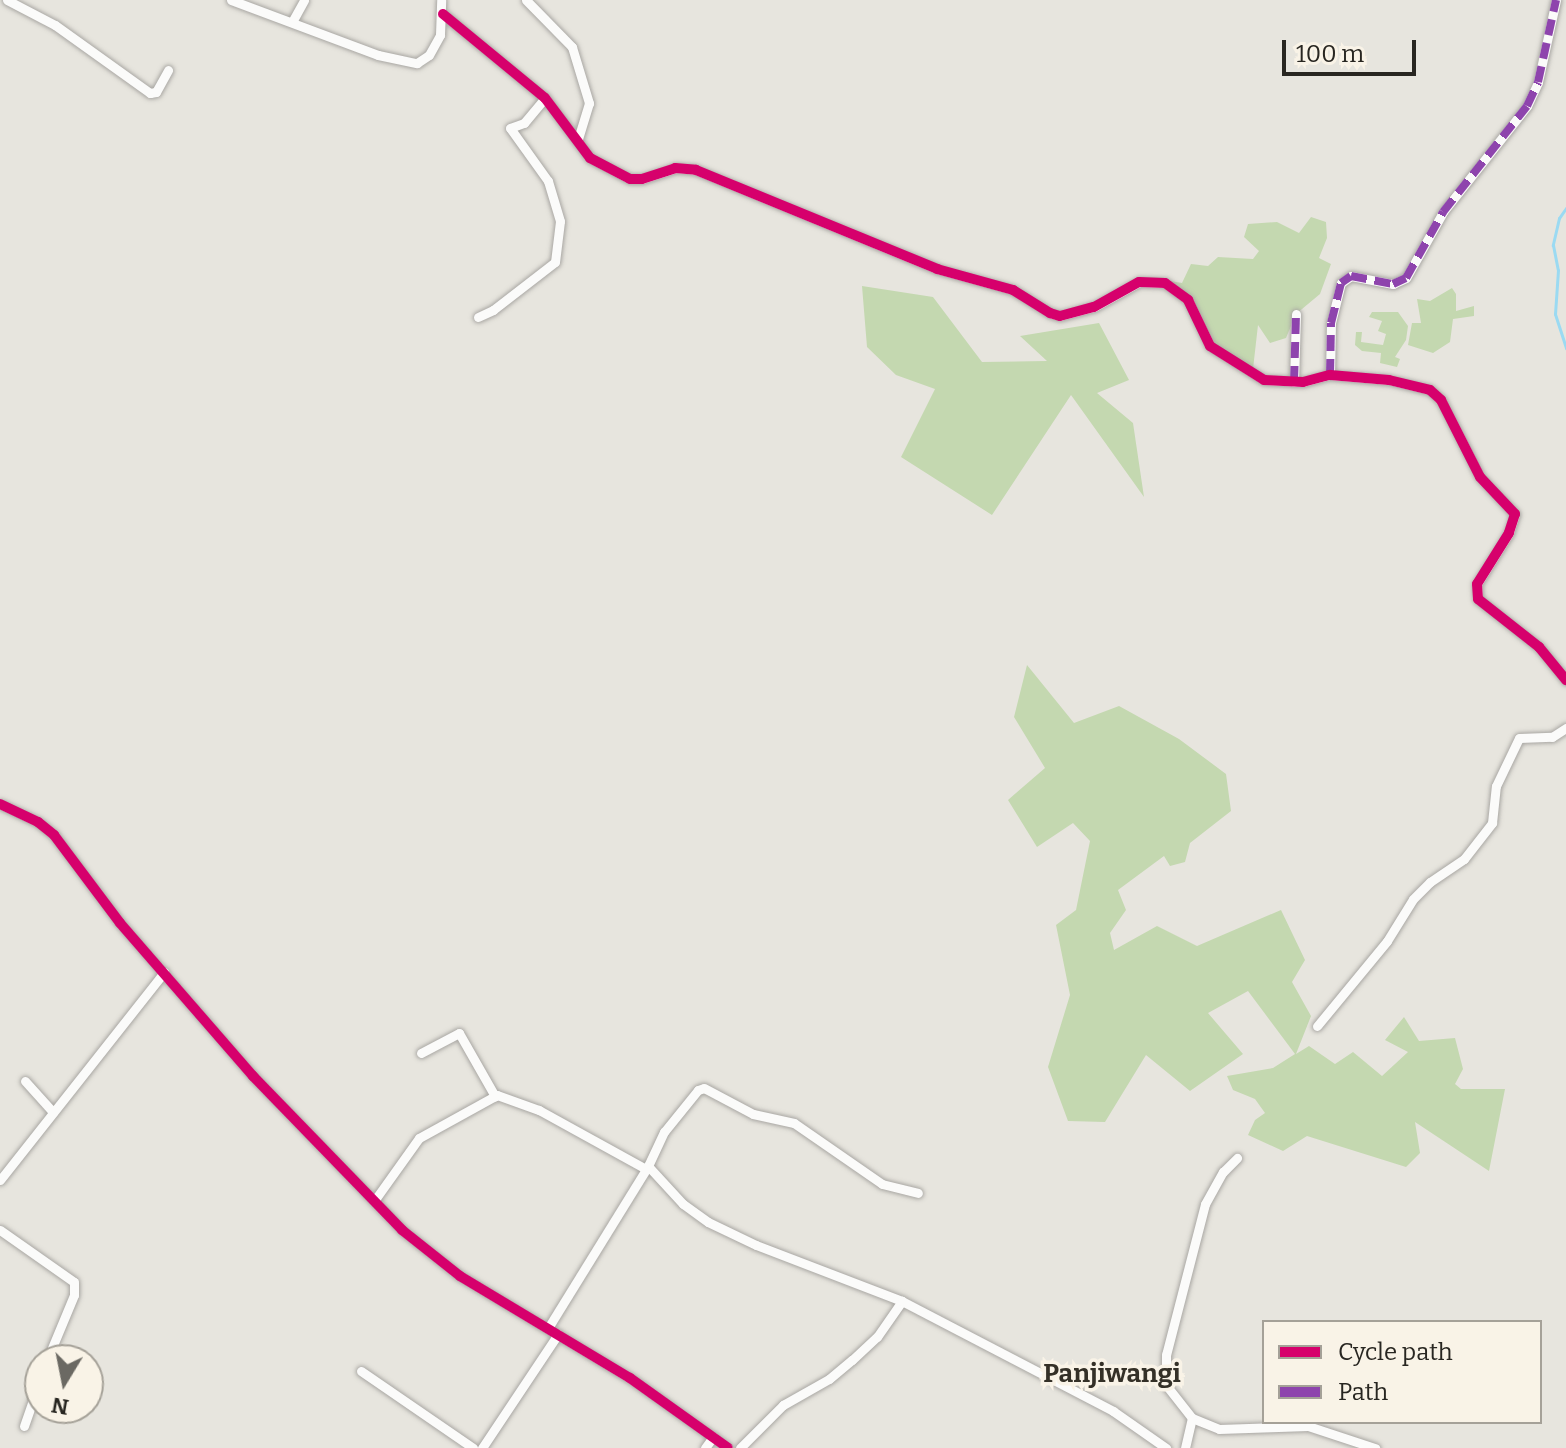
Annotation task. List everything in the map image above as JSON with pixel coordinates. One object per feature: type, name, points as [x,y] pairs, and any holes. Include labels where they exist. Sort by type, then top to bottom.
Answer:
[{"type":"street","points":[[7,0],[55,25],[146,92],[156,92],[168,70]]},
{"type":"street","points":[[231,0],[378,55],[417,63],[429,55],[438,39],[443,14],[441,0]]},
{"type":"street","points":[[292,22],[304,0]]},
{"type":"street","points":[[526,0],[572,47],[589,103],[578,140]]},
{"type":"street","points":[[1330,375],[1331,323],[1341,283],[1351,276],[1393,284],[1406,278],[1443,212],[1527,106],[1538,82],[1556,0]]},
{"type":"street","points":[[443,14],[545,98],[590,158],[630,179],[675,168],[696,170],[937,269],[1013,290],[1050,313],[1081,313],[1126,287],[1152,280],[1165,283],[1188,300],[1204,339],[1222,356],[1264,380],[1294,382],[1330,375],[1415,384],[1430,390],[1441,400],[1480,477],[1515,514],[1509,533],[1477,584],[1478,599],[1528,637],[1566,680]]},
{"type":"street","points":[[478,317],[493,310],[555,262],[560,221],[548,181],[510,128],[524,123],[545,98]]},
{"type":"street","points":[[1294,382],[1296,314]]},
{"type":"street","points":[[1317,1026],[1387,941],[1413,899],[1430,882],[1464,859],[1492,823],[1496,786],[1519,738],[1552,737],[1566,728]]},
{"type":"street","points":[[0,804],[38,822],[54,835],[120,923],[253,1076],[402,1230],[460,1276],[630,1378],[728,1448]]},
{"type":"street","points":[[0,1180],[4,1166],[53,1112],[164,972]]},
{"type":"street","points":[[421,1053],[459,1033],[495,1096]]},
{"type":"street","points":[[25,1081],[53,1112]]},
{"type":"street","points":[[548,1328],[647,1167],[664,1132],[698,1090],[704,1088],[753,1114],[794,1123],[882,1184],[918,1193]]},
{"type":"street","points":[[374,1201],[419,1138],[495,1096],[507,1096],[647,1167],[683,1204],[708,1222],[756,1245],[902,1301],[1113,1411],[1166,1448]]},
{"type":"street","points":[[1237,1158],[1223,1172],[1205,1204],[1165,1361],[1166,1385],[1192,1418],[1219,1429],[1308,1426],[1375,1448]]},
{"type":"street","points":[[0,1230],[74,1282],[74,1295],[54,1344]]},
{"type":"street","points":[[740,1448],[783,1405],[829,1379],[852,1360],[877,1337],[902,1301]]},
{"type":"street","points":[[482,1448],[558,1334]]},
{"type":"street","points":[[361,1371],[473,1448]]},
{"type":"street","points":[[1185,1448],[1192,1418]]},
{"type":"street","points":[[705,1448],[713,1437]]},
{"type":"green space","points":[[1311,217],[1326,222],[1327,238],[1319,258],[1331,264],[1320,294],[1296,314],[1286,338],[1270,343],[1258,325],[1253,369],[1210,342],[1170,281],[1182,283],[1191,264],[1208,266],[1218,257],[1253,259],[1259,251],[1244,237],[1248,224],[1277,222],[1299,233]]},
{"type":"green space","points":[[862,286],[933,297],[982,362],[1047,361],[1020,336],[1099,323],[1129,380],[1097,393],[1133,423],[1144,497],[1071,395],[992,515],[901,457],[935,389],[896,375],[867,347]]},
{"type":"green space","points":[[1452,288],[1456,294],[1456,311],[1474,306],[1474,316],[1453,319],[1450,342],[1433,353],[1408,345],[1412,323],[1421,323],[1417,299],[1430,301]]},
{"type":"green space","points":[[1372,312],[1398,312],[1408,326],[1406,340],[1395,357],[1400,359],[1397,367],[1380,363],[1381,353],[1362,351],[1355,345],[1356,332],[1362,332],[1361,342],[1383,345],[1386,334],[1378,331],[1382,321],[1369,317]]},
{"type":"green space","points":[[1027,665],[1074,723],[1119,706],[1179,739],[1226,774],[1231,811],[1190,843],[1185,862],[1170,866],[1164,856],[1118,890],[1126,910],[1110,933],[1114,950],[1157,926],[1197,946],[1281,910],[1305,960],[1292,982],[1311,1016],[1296,1054],[1309,1046],[1335,1064],[1353,1052],[1382,1076],[1408,1052],[1385,1040],[1404,1017],[1419,1041],[1455,1038],[1463,1069],[1455,1084],[1461,1089],[1505,1089],[1489,1171],[1415,1122],[1420,1153],[1406,1167],[1307,1136],[1283,1151],[1248,1135],[1255,1120],[1265,1113],[1255,1099],[1233,1090],[1227,1076],[1273,1068],[1295,1054],[1248,991],[1208,1013],[1243,1054],[1190,1091],[1146,1055],[1105,1122],[1068,1121],[1048,1067],[1070,995],[1056,925],[1076,910],[1090,841],[1073,823],[1037,847],[1008,800],[1045,768],[1014,717]]},
{"type":"waterway","points":[[1566,208],[1559,218],[1553,245],[1558,270],[1555,314],[1566,348]]},
{"type":"marked path","points":[[1324,377],[1330,375],[1331,323],[1341,283],[1351,276],[1393,284],[1406,278],[1443,212],[1527,106],[1538,82],[1556,0]]},
{"type":"marked path","points":[[1294,382],[1296,314]]},
{"type":"cycle path","points":[[443,14],[545,98],[590,158],[630,179],[642,179],[675,168],[696,170],[937,269],[1013,290],[1060,316],[1094,307],[1139,282],[1165,283],[1188,300],[1210,346],[1264,380],[1303,382],[1330,375],[1389,380],[1430,390],[1441,400],[1480,477],[1515,514],[1509,533],[1477,584],[1478,599],[1539,647],[1566,680]]},
{"type":"cycle path","points":[[0,804],[38,822],[54,835],[120,923],[253,1076],[402,1230],[460,1276],[630,1378],[728,1448]]},
{"type":"district","name":"Panjiwangi","points":[[1112,1374]]}]
